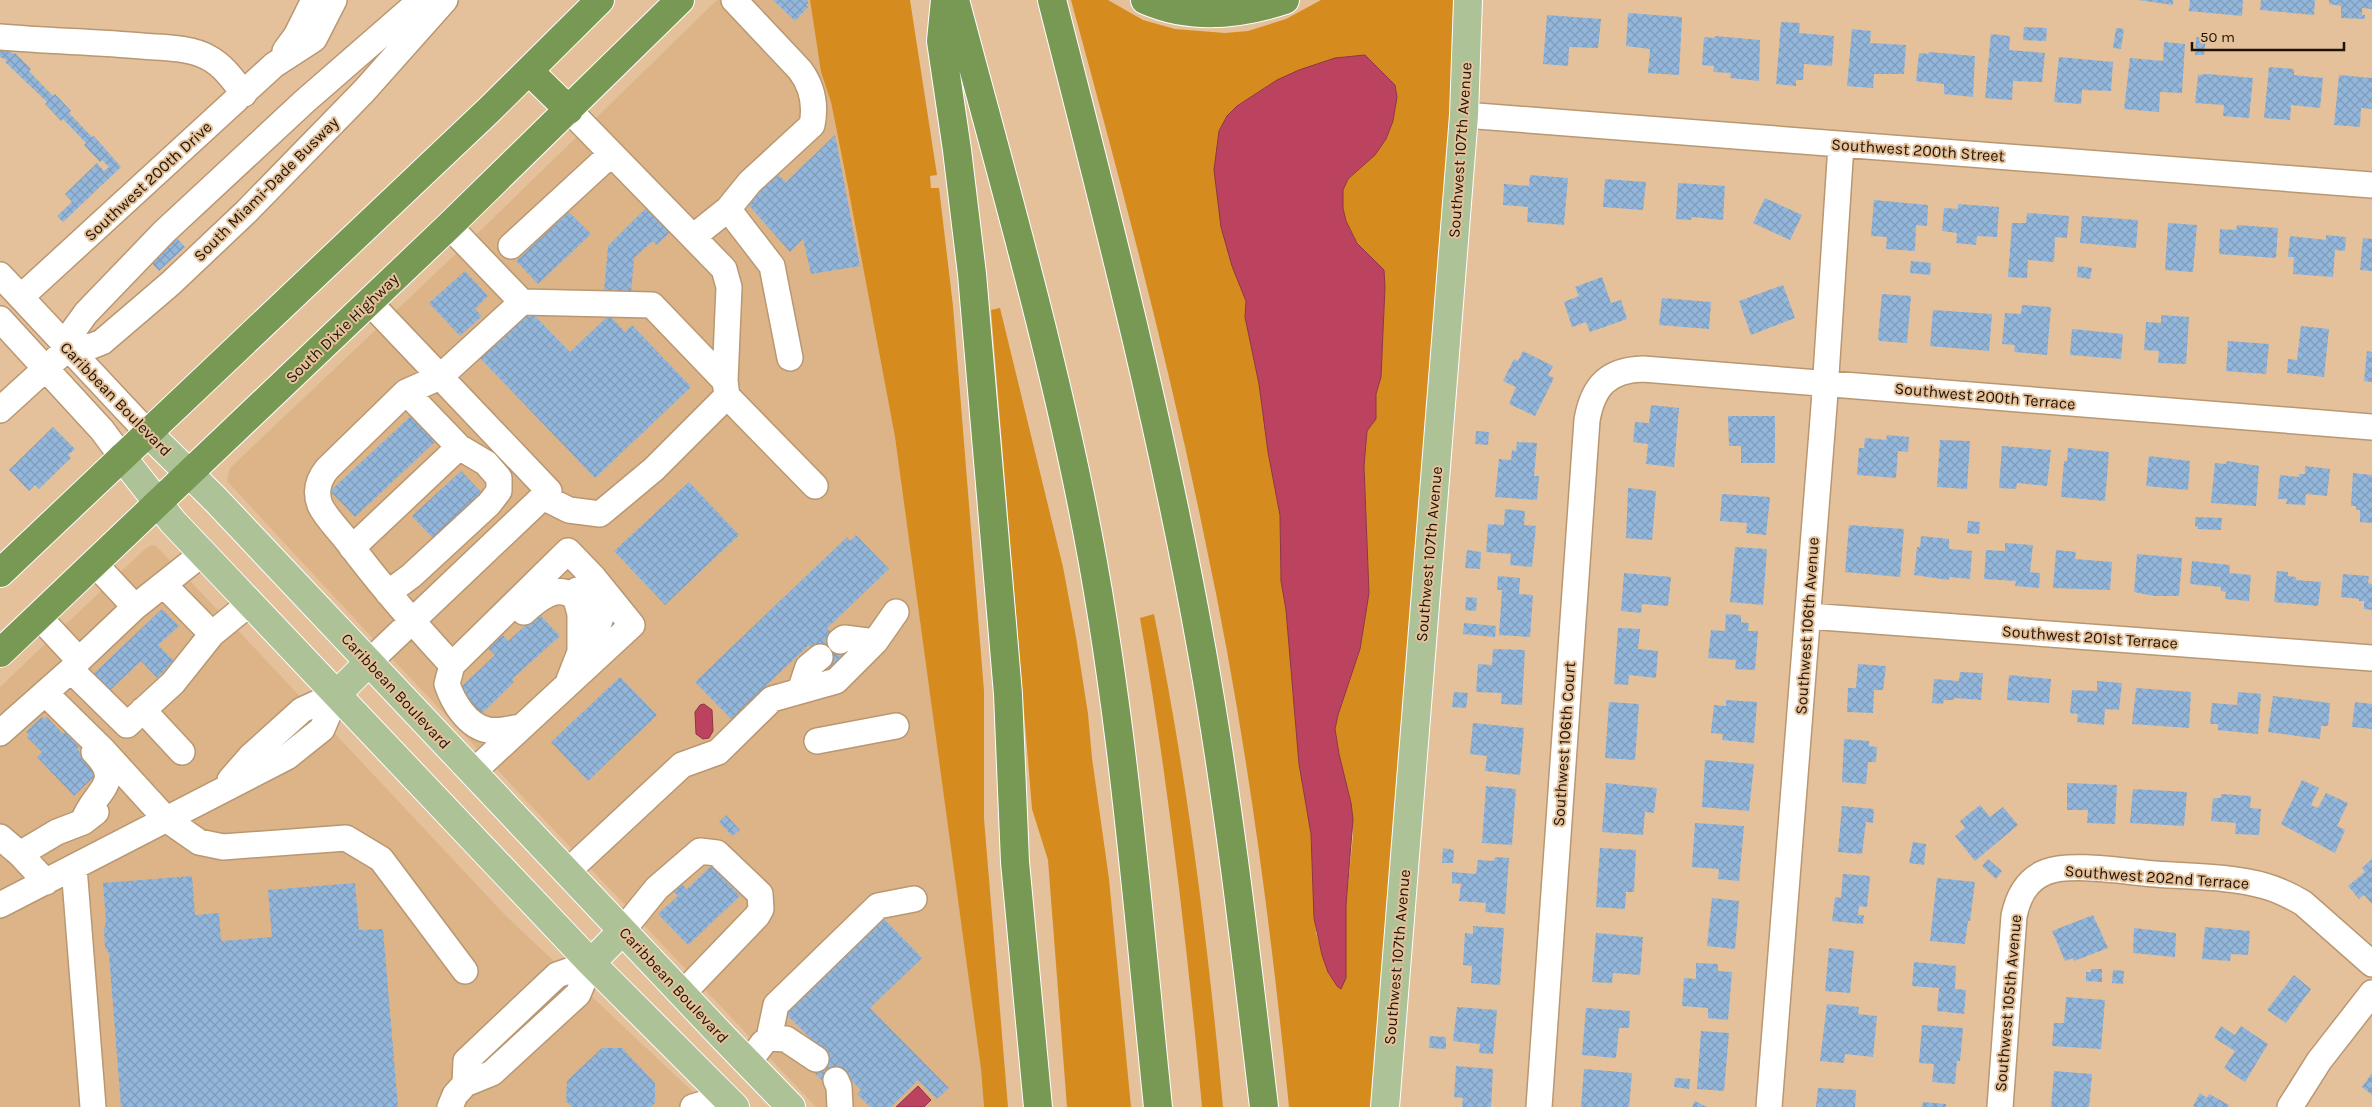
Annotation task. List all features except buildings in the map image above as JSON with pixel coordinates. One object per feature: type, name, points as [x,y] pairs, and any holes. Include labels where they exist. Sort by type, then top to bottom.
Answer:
[{"type":"highway","points":[[0,573],[529,71],[600,0]]},
{"type":"highway","name":"South Dixie Highway","points":[[0,653],[449,226],[680,0]]},
{"type":"highway","points":[[945,0],[941,42],[958,150],[972,274],[1008,694],[1015,862],[1038,1107]]},
{"type":"highway","points":[[955,0],[1042,334],[1081,500],[1097,586],[1125,780],[1158,1107]]},
{"type":"highway","points":[[1052,0],[1101,194],[1188,575],[1231,835],[1264,1107]]},
{"type":"highway","points":[[1145,0],[1169,9],[1217,14],[1249,10],[1285,0]]},
{"type":"highway","points":[[529,71],[569,110]]},
{"type":"main road","name":"Southwest 107th Avenue","points":[[1385,1107],[1464,115],[1468,0]]},
{"type":"main road","name":"Caribbean Boulevard","points":[[148,433],[369,662],[682,994],[792,1107]]},
{"type":"main road","name":"Caribbean Boulevard","points":[[122,457],[158,503],[203,553],[727,1104]]},
{"type":"main road","points":[[337,694],[369,662]]},
{"type":"main road","points":[[591,963],[622,930]]},
{"type":"main road","points":[[727,1104],[748,1063]]},
{"type":"street","points":[[274,65],[287,20],[300,0]]},
{"type":"street","points":[[274,65],[296,36],[314,0]]},
{"type":"street","points":[[274,65],[314,39],[334,0]]},
{"type":"street","points":[[0,410],[67,349],[78,323],[153,243],[305,101],[421,0]]},
{"type":"street","name":"South Miami-Dade Busway","points":[[67,349],[92,346],[102,342],[170,283],[301,158],[445,0]]},
{"type":"street","points":[[693,237],[728,209],[750,182],[812,125],[814,113],[807,80],[800,70],[734,0]]},
{"type":"street","points":[[0,37],[179,49],[210,58],[222,68],[244,94]]},
{"type":"street","name":"Southwest 200th Drive","points":[[21,297],[274,65]]},
{"type":"street","points":[[543,497],[569,510],[600,514],[654,469],[726,389],[728,281],[721,263],[693,237],[569,110]]},
{"type":"street","name":"Southwest 200th Street","points":[[1464,115],[2372,185]]},
{"type":"street","name":"Southwest 106th Avenue","points":[[1769,1107],[1826,383],[1841,145]]},
{"type":"street","points":[[511,246],[611,154]]},
{"type":"street","points":[[728,209],[772,266],[790,358]]},
{"type":"street","points":[[449,226],[522,302]]},
{"type":"street","name":"Caribbean Boulevard","points":[[0,275],[67,349],[148,433]]},
{"type":"street","points":[[369,302],[549,490],[369,662]]},
{"type":"street","points":[[459,658],[413,622],[352,548],[321,506],[318,496],[319,481],[327,469],[406,392],[440,377],[522,302],[652,305],[815,486]]},
{"type":"street","name":"Caribbean Boulevard","points":[[0,320],[102,430],[122,457]]},
{"type":"street","name":"Southwest 200th Terrace","points":[[1602,384],[1609,377],[1620,372],[1643,369],[2372,427]]},
{"type":"street","name":"Southwest 106th Court","points":[[1538,1107],[1587,420],[1595,393],[1602,384]]},
{"type":"street","points":[[388,593],[411,576],[489,504],[499,491],[499,478],[486,463],[459,448],[406,392]]},
{"type":"street","points":[[352,548],[459,448]]},
{"type":"street","points":[[473,772],[632,625],[594,578],[568,551],[459,658],[447,684],[451,696],[467,718],[478,726],[486,730],[520,728]]},
{"type":"street","points":[[0,733],[52,700],[75,665],[135,607],[203,553]]},
{"type":"street","points":[[95,564],[135,607]]},
{"type":"street","points":[[164,584],[212,634]]},
{"type":"street","points":[[459,658],[489,644],[541,597],[557,592],[573,596],[578,602],[580,652],[566,687]]},
{"type":"street","points":[[39,617],[75,665],[127,725],[173,683],[212,634],[250,603]]},
{"type":"street","points":[[567,872],[682,765],[718,752],[772,699],[836,681],[875,642],[896,612]]},
{"type":"street","name":"Southwest 201st Terrace","points":[[1808,616],[2372,658]]},
{"type":"street","points":[[840,641],[844,638],[875,642]]},
{"type":"street","points":[[800,691],[808,667],[820,657]]},
{"type":"street","points":[[0,906],[287,757],[322,729],[337,694]]},
{"type":"street","points":[[52,700],[131,780],[166,819],[199,842],[222,847],[346,838],[381,859],[465,971]]},
{"type":"street","points":[[52,700],[62,720],[102,760],[108,770],[107,782],[103,791],[86,811],[82,822]]},
{"type":"street","points":[[143,710],[182,752]]},
{"type":"street","points":[[817,741],[896,726]]},
{"type":"street","points":[[20,854],[57,832],[82,822],[112,799],[131,780]]},
{"type":"street","points":[[0,837],[20,854],[46,882]]},
{"type":"street","points":[[622,930],[657,888],[700,851],[717,853],[760,894],[762,909],[758,916],[682,994]]},
{"type":"street","points":[[74,867],[93,1107]]},
{"type":"street","name":"Southwest 202nd Terrace","points":[[2037,877],[2054,870],[2071,868],[2222,880],[2264,886],[2303,903],[2372,964]]},
{"type":"street","name":"Southwest 105th Avenue","points":[[2000,1107],[2014,916],[2022,892],[2037,877]]},
{"type":"street","points":[[748,1063],[769,1038],[776,1005],[878,906],[914,900]]},
{"type":"street","points":[[459,1098],[492,1073],[578,994],[591,963]]},
{"type":"street","points":[[2290,1107],[2319,1061],[2372,993]]},
{"type":"street","points":[[769,1038],[786,1039],[816,1058]]},
{"type":"street","points":[[836,1080],[839,1087],[840,1107]]},
{"type":"street","points":[[693,1107],[727,1104]]},
{"type":"shaded area","points":[[717,0],[810,0],[821,72],[831,102],[895,437],[981,1069],[984,1107],[816,1107],[366,631],[227,481],[230,468],[480,231]]},
{"type":"shaded area","points":[[810,0],[910,0],[937,175],[930,176],[931,188],[939,188],[953,306],[984,691],[984,819],[1008,1107],[984,1107],[981,1069],[895,437],[831,102],[821,72]]},
{"type":"shaded area","points":[[1071,0],[1108,0],[1143,20],[1175,29],[1225,33],[1248,31],[1286,19],[1321,0],[1459,0],[1374,1107],[1289,1107],[1265,893],[1255,822],[1219,610],[1191,472],[1159,336]],"holes":[[[1365,55],[1395,85],[1397,97],[1393,121],[1386,139],[1375,155],[1348,179],[1343,190],[1343,208],[1346,221],[1357,242],[1384,270],[1385,287],[1381,377],[1376,394],[1376,419],[1367,431],[1364,466],[1369,593],[1360,649],[1335,729],[1351,803],[1353,836],[1346,905],[1346,978],[1337,986],[1328,972],[1316,933],[1311,834],[1299,764],[1286,610],[1281,581],[1280,515],[1268,452],[1259,384],[1245,317],[1246,301],[1221,227],[1217,146],[1219,131],[1227,116],[1237,106],[1277,80],[1335,58]]]},
{"type":"shaded area","points":[[1365,55],[1395,85],[1397,97],[1393,121],[1386,139],[1375,155],[1348,179],[1343,190],[1343,208],[1346,221],[1357,243],[1384,270],[1385,287],[1381,377],[1376,394],[1376,419],[1367,431],[1364,466],[1369,593],[1360,649],[1335,729],[1353,819],[1346,905],[1346,978],[1341,989],[1328,972],[1322,955],[1314,918],[1311,834],[1299,764],[1286,610],[1281,581],[1280,515],[1268,452],[1259,384],[1245,317],[1246,301],[1232,266],[1221,227],[1214,170],[1219,131],[1227,116],[1237,106],[1277,80],[1299,70],[1335,58]]},
{"type":"shaded area","points":[[1000,308],[1063,567],[1076,637],[1109,879],[1131,1107],[1067,1107],[1048,860],[1032,809],[991,310]]},
{"type":"shaded area","points":[[152,545],[156,546],[248,641],[506,916],[709,1107],[0,1107],[0,687],[146,548]]},
{"type":"shaded area","points":[[1154,614],[1177,736],[1195,859],[1211,983],[1223,1107],[1202,1107],[1176,862],[1140,618]]},
{"type":"shaded area","points":[[704,704],[712,710],[713,731],[709,738],[703,739],[696,734],[695,712],[700,705]]},
{"type":"shaded area","points":[[918,1086],[931,1100],[924,1107],[896,1107]]}]
